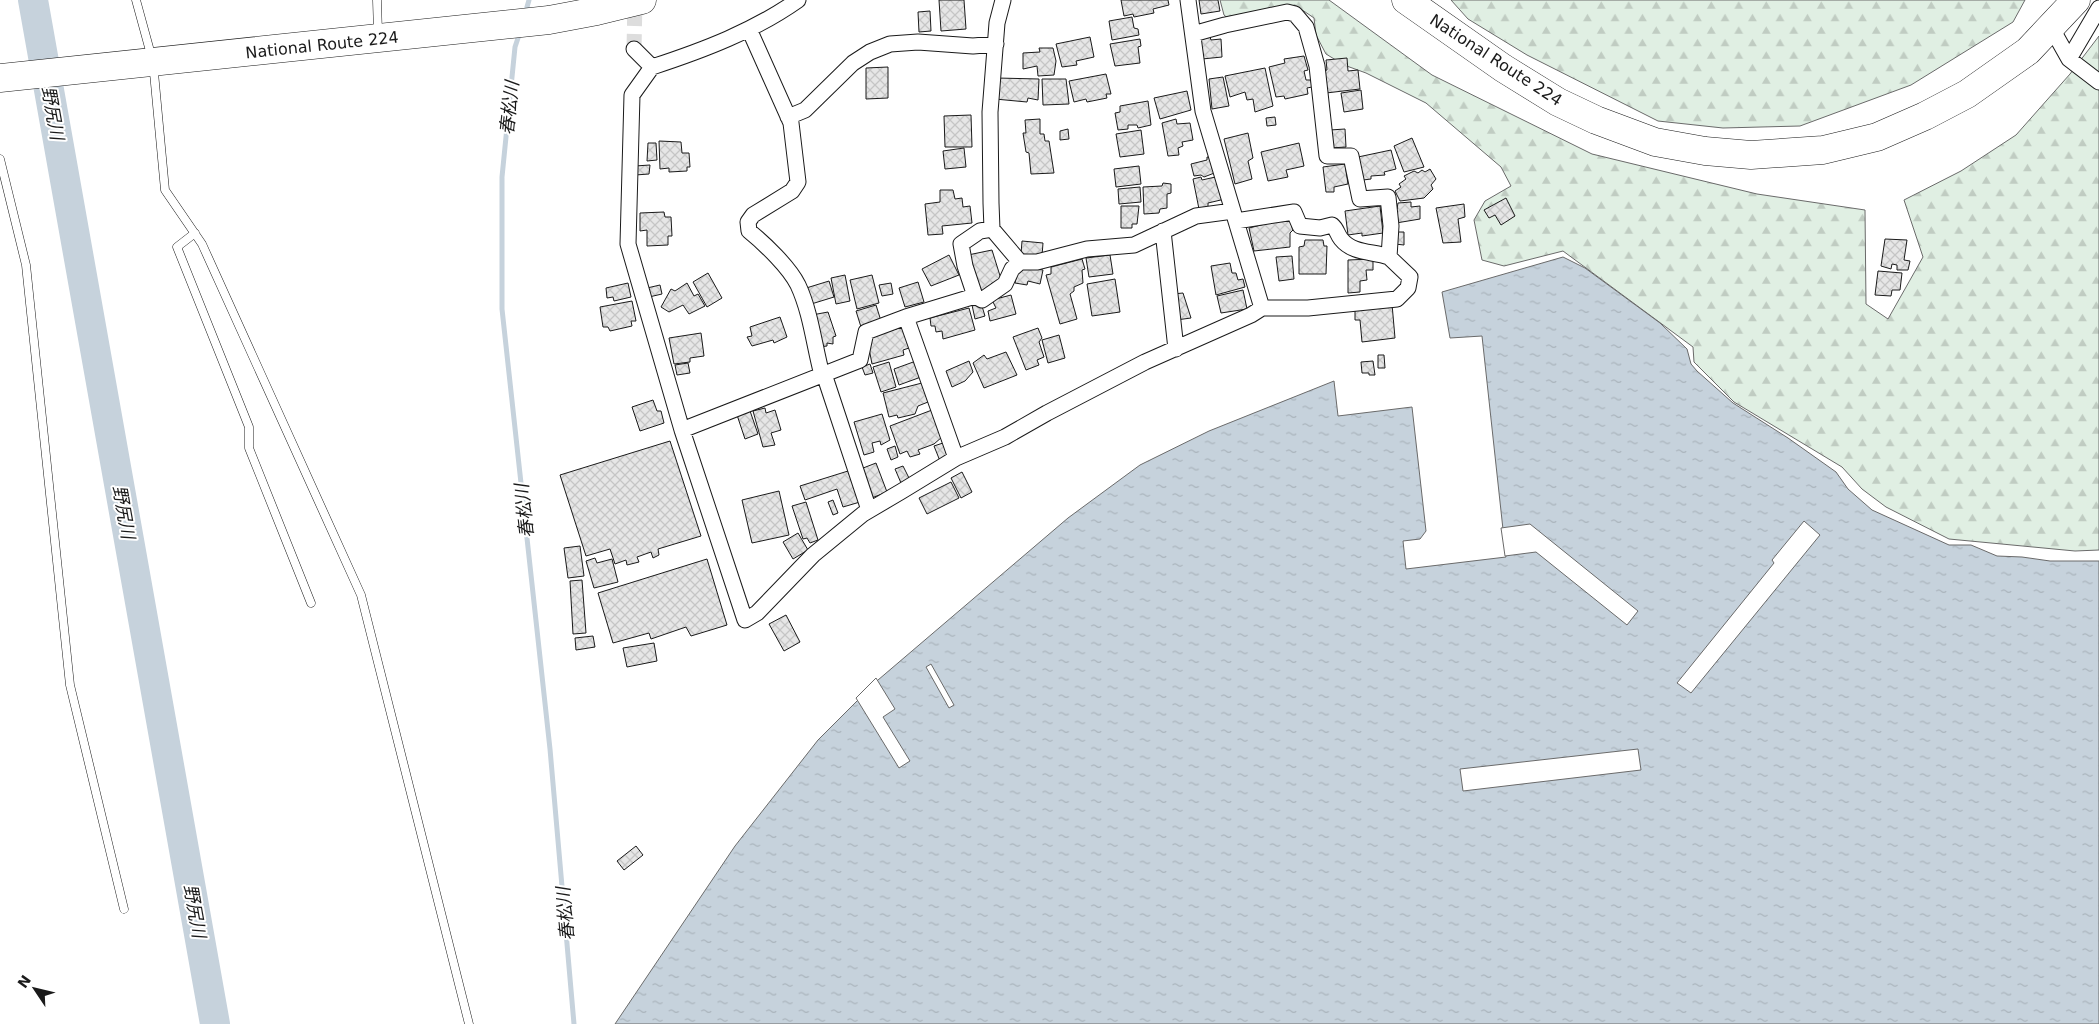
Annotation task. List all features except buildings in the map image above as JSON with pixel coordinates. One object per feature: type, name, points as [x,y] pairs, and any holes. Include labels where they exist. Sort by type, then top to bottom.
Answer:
[{"type":"highway","name":"National Route 224","points":[[0,78],[549,20],[642,0]]},
{"type":"highway","name":"National Route 224","points":[[1406,0],[1503,68],[1558,102],[1596,120],[1655,142],[1705,151],[1751,155],[1823,150],[1877,137],[1909,123],[1967,94],[2028,51],[2076,0]]},
{"type":"street","points":[[798,0],[775,16],[749,29],[702,50],[652,67],[632,95],[628,244],[682,430],[745,620],[757,613],[812,555],[869,510],[956,458],[985,448],[1145,362],[1251,315],[1262,308],[1308,308],[1397,299],[1408,288],[1410,277],[1390,257],[1358,250],[1349,246],[1340,238],[1332,225],[1320,228],[1300,226],[1294,212],[1235,216],[1196,216],[1134,245],[1087,248],[1037,262],[1020,262],[1012,268],[1006,284],[982,300],[975,296],[961,244],[980,231],[992,229]]},
{"type":"street","points":[[1003,0],[998,23],[990,112],[992,229],[1020,262]]},
{"type":"street","points":[[1188,0],[1203,111],[1262,308]]},
{"type":"street","points":[[2069,59],[2099,8]]},
{"type":"street","points":[[1193,34],[1287,12],[1295,14],[1306,27],[1316,66],[1327,156],[1352,156],[1360,199],[1388,197],[1391,226],[1390,257]]},
{"type":"street","points":[[2051,27],[2069,59],[2099,82]]},
{"type":"street","points":[[749,29],[791,123],[798,182],[792,191],[753,215],[748,222],[749,231],[761,241],[798,287],[804,302],[823,374],[869,510]]},
{"type":"street","points":[[788,117],[805,110],[853,62],[870,52],[890,44],[918,42],[973,46],[996,44]]},
{"type":"street","points":[[634,49],[652,67]]},
{"type":"street","points":[[1163,231],[1176,349]]},
{"type":"street","points":[[682,430],[860,360],[866,332],[906,317],[975,296]]},
{"type":"street","points":[[906,317],[956,458]]},
{"type":"lane","points":[[136,0],[153,62],[165,190],[202,244],[361,595],[469,1024]]},
{"type":"lane","points":[[377,0],[378,39]]},
{"type":"lane","points":[[0,159],[26,265],[70,685],[124,909]]},
{"type":"lane","points":[[195,233],[177,246],[249,427],[249,448],[311,603]]},
{"type":"green space","points":[[1220,0],[1329,0],[1432,75],[1592,154],[1757,194],[1865,210],[1866,304],[1888,319],[1923,257],[1904,200],[1961,171],[2016,135],[2070,74],[2099,36],[2099,550],[2075,551],[1949,539],[1886,507],[1862,489],[1842,467],[1734,402],[1694,362],[1693,347],[1563,251],[1504,266],[1482,260],[1474,220],[1485,201],[1511,186],[1501,167],[1426,103],[1366,73],[1344,65],[1326,54],[1316,35],[1314,18],[1295,5],[1230,20],[1224,15]]},
{"type":"green space","points":[[1451,0],[2025,0],[2013,22],[1911,85],[1800,126],[1723,128],[1658,121],[1527,55],[1468,19]]},
{"type":"water","points":[[1563,257],[1585,268],[1660,323],[1687,349],[1691,364],[1697,371],[1733,403],[1788,438],[1836,472],[1848,489],[1872,510],[1949,545],[1971,545],[1997,556],[2050,561],[2099,561],[2099,1024],[615,1024],[735,846],[818,740],[878,680],[1068,518],[1140,465],[1209,431],[1334,381],[1338,416],[1412,407],[1426,531],[1420,539],[1403,541],[1406,569],[1506,557],[1482,336],[1450,338],[1442,292]]},
{"type":"pier","points":[[1804,521],[1820,535],[1691,693],[1677,683],[1774,563],[1772,560]]},
{"type":"pier","points":[[1530,524],[1638,611],[1627,625],[1536,552],[1505,556],[1501,528]]},
{"type":"pier","points":[[931,664],[954,705],[949,708],[926,667]]},
{"type":"pier","points":[[876,678],[895,709],[883,717],[910,761],[899,768],[856,698]]},
{"type":"pier","points":[[1638,749],[1641,770],[1463,791],[1460,769]]},
{"type":"waterway","name":"野尻川","points":[[33,0],[215,1024]]},
{"type":"waterway","name":"春松川","points":[[525,14],[529,0]]},
{"type":"waterway","name":"春松川","points":[[520,32],[515,47],[502,177],[502,309],[550,749],[574,1024]]},
{"type":"tunnel","points":[[634,49],[635,0]]}]
